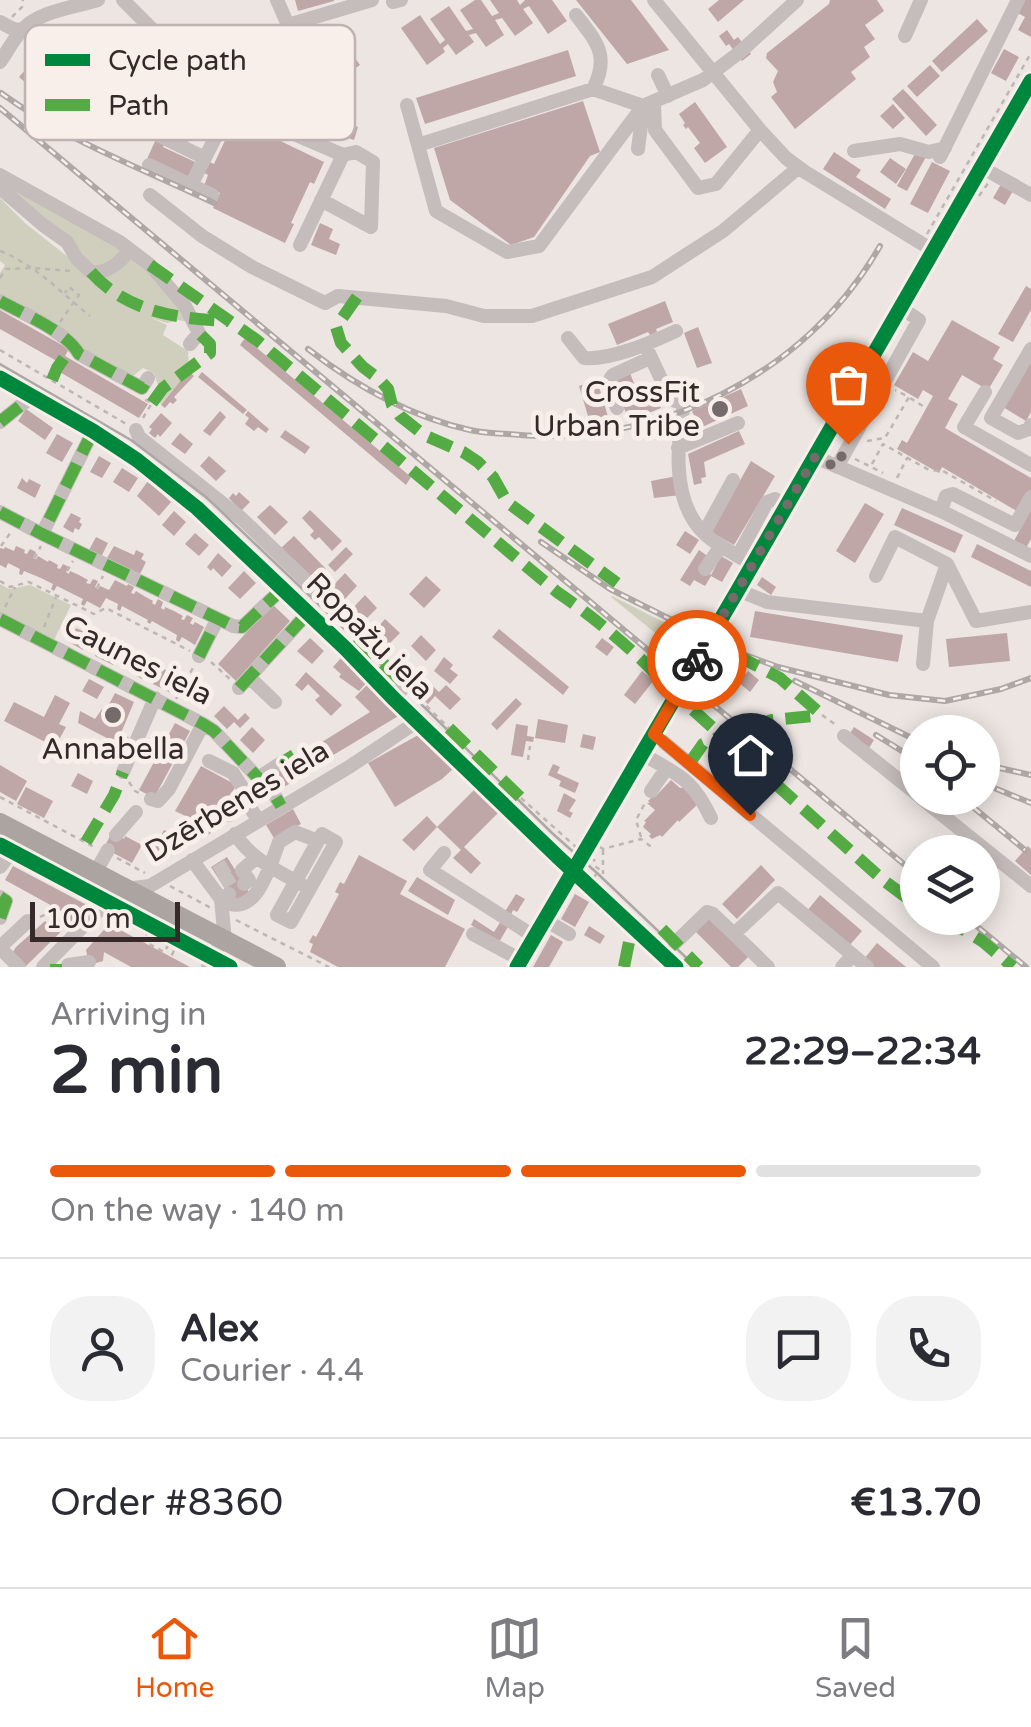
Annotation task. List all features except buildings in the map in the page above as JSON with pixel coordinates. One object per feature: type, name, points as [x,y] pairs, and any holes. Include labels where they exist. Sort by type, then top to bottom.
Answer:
[{"type":"highway","points":[[0,822],[10,854],[95,874],[118,911],[212,955],[276,967]]},
{"type":"street","points":[[1,55],[21,17],[98,0]]},
{"type":"street","points":[[123,0],[148,25]]},
{"type":"street","points":[[277,0],[288,25],[372,0]]},
{"type":"street","points":[[654,0],[712,74],[798,168],[934,250]]},
{"type":"street","points":[[407,106],[436,211],[508,252],[539,246],[655,101],[712,74],[797,0]]},
{"type":"street","points":[[905,36],[921,0]]},
{"type":"street","points":[[854,151],[900,144],[943,153],[1018,0]]},
{"type":"street","points":[[576,15],[601,53],[601,73],[592,89]]},
{"type":"street","points":[[658,75],[655,130],[698,188],[716,184],[760,130]]},
{"type":"street","points":[[474,934],[519,964],[574,872],[595,852],[642,754],[1031,80]]},
{"type":"street","points":[[418,145],[592,89],[655,101]]},
{"type":"street","points":[[638,149],[655,101]]},
{"type":"street","points":[[168,140],[205,158]]},
{"type":"street","points":[[191,185],[214,140]]},
{"type":"street","points":[[308,140],[342,155],[356,152],[373,162],[371,227],[321,200]]},
{"type":"street","points":[[300,245],[342,155]]},
{"type":"street","points":[[148,165],[212,195]]},
{"type":"street","points":[[150,195],[202,236],[252,267],[325,303],[338,296],[446,306],[484,316],[532,316],[652,277],[723,232],[798,168]]},
{"type":"street","points":[[982,168],[1031,194]]},
{"type":"street","points":[[0,175],[120,242],[150,265],[198,327],[199,333],[190,344]]},
{"type":"street","points":[[0,188],[67,242],[77,259],[92,272],[100,273],[120,262],[130,250]]},
{"type":"street","points":[[0,301],[74,344],[80,354],[142,388],[148,378]]},
{"type":"street","points":[[836,467],[919,320],[901,308]]},
{"type":"street","points":[[617,408],[608,386],[612,375],[676,331]]},
{"type":"street","points":[[568,338],[584,358],[648,351]]},
{"type":"street","points":[[1031,349],[991,418],[1018,433],[1031,425]]},
{"type":"street","points":[[648,351],[670,398],[675,401],[685,396],[678,448],[686,504],[704,534],[753,565]]},
{"type":"street","name":"Ropažu iela","points":[[0,378],[137,460],[197,508],[676,967]]},
{"type":"street","points":[[986,392],[964,427],[1031,465]]},
{"type":"street","points":[[0,422],[28,395]]},
{"type":"street","points":[[678,448],[738,423]]},
{"type":"street","name":"Ropažu iela","points":[[136,430],[240,518],[363,635],[346,649]]},
{"type":"street","points":[[42,534],[93,432]]},
{"type":"street","points":[[815,457],[1031,556]]},
{"type":"street","points":[[704,534],[733,480]]},
{"type":"street","points":[[197,508],[210,492]]},
{"type":"street","points":[[940,511],[946,496],[953,494],[1015,525],[1031,497]]},
{"type":"street","points":[[738,556],[768,502],[774,499],[786,507]]},
{"type":"street","points":[[0,512],[217,620],[242,627],[282,588]]},
{"type":"street","points":[[876,576],[895,537],[946,564],[976,621],[1031,612]]},
{"type":"street","points":[[706,569],[721,546]]},
{"type":"street","points":[[924,664],[927,620],[946,564]]},
{"type":"street","points":[[275,702],[244,682],[304,609],[314,590]]},
{"type":"street","points":[[738,590],[767,602],[927,620]]},
{"type":"street","name":"Caunes iela","points":[[0,620],[203,724],[281,806]]},
{"type":"street","points":[[199,656],[217,620]]},
{"type":"street","points":[[394,698],[406,685]]},
{"type":"street","points":[[123,772],[155,698]]},
{"type":"street","name":"Dzērbenes iela","points":[[43,967],[150,886],[213,884],[235,834],[418,721]]},
{"type":"street","points":[[151,799],[158,801],[170,789],[203,724]]},
{"type":"street","points":[[840,730],[900,780]]},
{"type":"street","points":[[654,734],[933,967]]},
{"type":"street","points":[[642,754],[690,784],[700,794],[711,818]]},
{"type":"street","points":[[208,762],[233,773],[244,790],[229,816]]},
{"type":"street","points":[[258,778],[281,763]]},
{"type":"street","points":[[652,791],[666,769]]},
{"type":"street","points":[[242,799],[258,820]]},
{"type":"street","points":[[116,835],[136,812]]},
{"type":"street","points":[[943,815],[1031,886]]},
{"type":"street","points":[[235,834],[244,849],[256,858],[302,885],[318,841],[294,832],[278,842],[272,867]]},
{"type":"street","points":[[95,874],[108,850]]},
{"type":"street","points":[[444,853],[430,870],[535,938]]},
{"type":"street","points":[[213,884],[230,906],[240,907],[249,902],[243,877],[256,858]]},
{"type":"street","points":[[243,877],[272,867]]},
{"type":"street","points":[[212,955],[213,884]]},
{"type":"street","points":[[734,934],[778,892],[847,961],[867,967]]},
{"type":"street","points":[[0,897],[6,901],[0,918]]},
{"type":"street","points":[[675,943],[707,912],[768,967]]},
{"type":"street","points":[[545,920],[569,934]]},
{"type":"street","points":[[19,967],[0,947],[29,922]]},
{"type":"street","points":[[57,953],[69,966],[89,962]]},
{"type":"path","points":[[0,251],[22,260],[90,316]]},
{"type":"path","points":[[0,278],[6,269],[92,272]]},
{"type":"path","points":[[53,331],[79,295],[69,288],[64,294]]},
{"type":"path","points":[[0,350],[136,430],[152,403]]},
{"type":"path","points":[[882,383],[926,408]]},
{"type":"path","points":[[871,466],[909,398]]},
{"type":"path","points":[[862,442],[885,438]]},
{"type":"path","points":[[883,444],[929,470],[944,471],[994,500]]},
{"type":"path","points":[[896,479],[907,457]]},
{"type":"path","points":[[2,546],[16,521]]},
{"type":"path","points":[[0,582],[10,587],[30,582],[94,614],[106,608],[244,682]]},
{"type":"path","points":[[0,620],[16,586]]},
{"type":"path","points":[[38,639],[56,596]]},
{"type":"path","points":[[172,707],[199,656]]},
{"type":"path","points":[[406,685],[449,728]]},
{"type":"path","points":[[822,715],[840,730]]},
{"type":"path","points":[[528,760],[530,746]]},
{"type":"path","points":[[123,772],[135,791],[151,799]]},
{"type":"path","points":[[652,791],[636,820],[641,839],[654,849]]},
{"type":"path","points":[[526,802],[529,796]]},
{"type":"path","points":[[522,798],[559,834],[595,852],[604,874]]},
{"type":"path","points":[[595,852],[641,839]]},
{"type":"path","points":[[10,854],[152,926],[173,942],[212,955]]},
{"type":"path","points":[[170,895],[174,888]]},
{"type":"path","points":[[29,922],[54,910]]},
{"type":"path","points":[[152,926],[142,940],[164,952],[173,942]]},
{"type":"path","points":[[171,957],[173,942]]},
{"type":"path","points":[[173,942],[181,962]]},
{"type":"path","points":[[190,967],[212,955]]},
{"type":"green space","points":[[15,186],[124,249],[122,256],[93,271],[6,188]]},
{"type":"green space","points":[[0,198],[25,223],[106,287],[96,276],[129,253],[181,306],[187,322],[167,323],[151,318],[167,325],[163,335],[188,351],[189,370],[161,404],[153,397],[158,385],[154,373],[143,368],[127,375],[0,298],[0,273],[5,265],[0,261]]},
{"type":"green space","points":[[0,584],[9,589],[30,585],[71,605],[53,642],[0,612]]},
{"type":"green space","points":[[611,597],[697,639],[686,658]]},
{"type":"tunnel","points":[[407,684],[418,672]]},
{"type":"tunnel","points":[[216,873],[231,864]]},
{"type":"tunnel","points":[[221,883],[237,873]]},
{"type":"tram line","points":[[0,364],[131,440],[206,497],[696,967]]},
{"type":"railway","points":[[1,93],[25,109]]},
{"type":"railway","points":[[0,108],[25,129]]},
{"type":"railway","points":[[38,140],[900,861]]},
{"type":"railway","points":[[78,140],[214,203]]},
{"type":"railway","points":[[308,349],[385,398],[470,430],[563,436],[618,429],[671,415],[721,394],[769,367],[811,332],[849,292],[880,246]]},
{"type":"railway","points":[[541,542],[610,589],[732,650],[778,667],[889,695],[945,701],[1031,678]]},
{"type":"railway","points":[[795,681],[900,732]]},
{"type":"railway","points":[[876,735],[900,750]]},
{"type":"railway","points":[[1000,768],[1031,775]]},
{"type":"railway","points":[[1000,790],[1031,803]]},
{"type":"railway","points":[[983,815],[1025,850]]},
{"type":"railway","points":[[987,935],[1026,967]]},
{"type":"marked path","points":[[150,265],[258,341],[612,634],[672,693],[900,893]]},
{"type":"marked path","points":[[91,272],[105,286],[137,305],[172,315],[228,321]]},
{"type":"marked path","points":[[357,297],[336,327],[341,343],[388,389],[400,416],[424,435],[478,462],[493,477],[507,502],[617,583]]},
{"type":"marked path","points":[[0,301],[54,331],[79,354],[142,388],[148,378]]},
{"type":"marked path","points":[[152,403],[163,388],[210,353],[210,344],[199,333]]},
{"type":"marked path","points":[[52,380],[74,344]]},
{"type":"marked path","points":[[0,422],[29,395]]},
{"type":"marked path","points":[[93,431],[42,534],[233,626],[242,627],[283,588]]},
{"type":"marked path","points":[[0,512],[42,534]]},
{"type":"marked path","points":[[239,688],[308,613]]},
{"type":"marked path","points":[[0,619],[214,731],[281,806]]},
{"type":"marked path","points":[[199,656],[217,620]]},
{"type":"marked path","points":[[357,637],[404,684]]},
{"type":"marked path","points":[[701,670],[738,656],[780,678],[822,715]]},
{"type":"marked path","points":[[689,764],[703,744],[722,736],[772,720],[822,715]]},
{"type":"marked path","points":[[449,728],[521,798]]},
{"type":"marked path","points":[[281,763],[294,755]]},
{"type":"marked path","points":[[86,842],[123,772]]},
{"type":"marked path","points":[[0,897],[6,901],[0,918]]},
{"type":"marked path","points":[[662,929],[699,967]]},
{"type":"marked path","points":[[624,967],[629,942],[637,930]]},
{"type":"marked path","points":[[972,935],[1013,967]]},
{"type":"cycle path","points":[[517,967],[1031,81]]},
{"type":"cycle path","points":[[0,378],[137,460],[197,508],[676,967]]},
{"type":"cycle path","points":[[0,845],[230,967]]},
{"type":"way so far","points":[[697,660],[815,457],[836,467],[848,444]]},
{"type":"place","name":"CrossFit Urban Tribe","points":[[720,409]]},
{"type":"place","name":"Annabella","points":[[113,715]]},
{"type":"route","points":[[697,660],[654,734],[750,815]]}]
